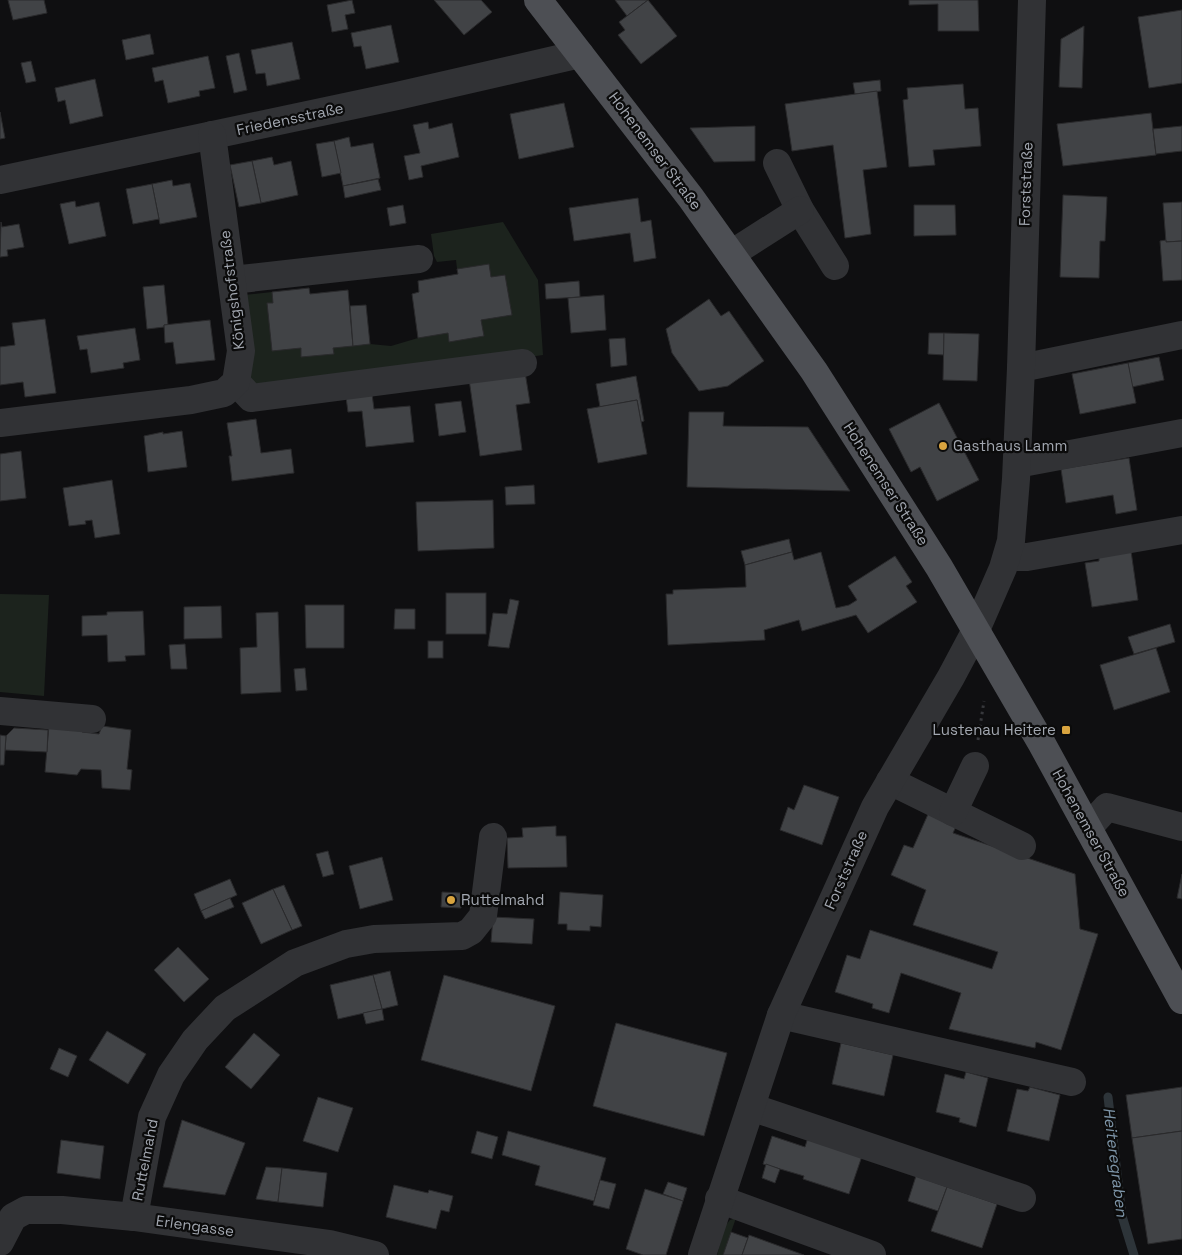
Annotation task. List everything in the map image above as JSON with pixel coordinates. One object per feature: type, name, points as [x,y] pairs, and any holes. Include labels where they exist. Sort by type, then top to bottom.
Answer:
[{"type":"main road","name":"Hohenemser Straße","points":[[538,0],[691,198],[814,372],[939,567],[976,630],[1088,828],[1182,1000]]},
{"type":"street","name":"Forststraße","points":[[702,1255],[781,1015],[872,812],[951,677],[976,630],[1007,557],[1011,541],[1017,464],[1032,0]]},
{"type":"street","name":"Friedensstraße","points":[[0,180],[486,76],[580,54]]},
{"type":"street","name":"Königshofstraße","points":[[212,135],[240,352],[236,382]]},
{"type":"street","points":[[778,163],[800,210],[835,266]]},
{"type":"street","points":[[731,254],[800,210]]},
{"type":"street","points":[[232,280],[419,259]]},
{"type":"street","points":[[1021,368],[1182,335]]},
{"type":"street","points":[[0,423],[191,400],[224,394],[236,382],[251,398],[523,363]]},
{"type":"street","points":[[1017,464],[1182,433]]},
{"type":"street","points":[[1007,557],[1027,557],[1182,530]]},
{"type":"street","points":[[0,711],[92,719]]},
{"type":"street","points":[[953,812],[975,766]]},
{"type":"street","points":[[890,781],[1022,846]]},
{"type":"street","points":[[1088,828],[1107,806],[1182,827]]},
{"type":"street","name":"Ruttelmahd","points":[[134,1217],[152,1118],[171,1075],[194,1040],[225,1008],[295,963],[346,944],[374,940],[462,936],[471,931],[483,916],[493,838]]},
{"type":"street","points":[[781,1015],[1072,1082]]},
{"type":"street","points":[[751,1106],[1022,1198]]},
{"type":"street","points":[[719,1199],[872,1255]]},
{"type":"street","name":"Erlengasse","points":[[0,1242],[13,1218],[26,1210],[62,1210],[134,1217],[330,1244],[375,1255]]},
{"type":"path","points":[[975,766],[984,701]]},
{"type":"shaded area","points":[[503,222],[538,280],[543,355],[395,376],[260,391],[251,380],[244,295],[272,292],[273,303],[267,303],[272,351],[301,348],[301,357],[333,348],[370,344],[391,346],[418,338],[448,333],[449,342],[484,336],[481,320],[512,315],[505,275],[491,277],[489,264],[457,269],[456,260],[437,262],[434,256],[431,234]]},
{"type":"shaded area","points":[[0,594],[49,595],[44,696],[0,692]]},
{"type":"shaded area","points":[[736,1218],[723,1255],[717,1255],[725,1226],[730,1220]]},
{"type":"building","points":[[8,0],[44,0],[47,13],[13,20]]},
{"type":"building","points":[[352,0],[355,13],[345,15],[348,29],[332,32],[327,5]]},
{"type":"building","points":[[434,0],[481,0],[492,12],[464,35]]},
{"type":"building","points":[[615,0],[648,0],[627,16]]},
{"type":"building","points":[[648,0],[677,36],[641,64],[618,35],[625,30],[619,22]]},
{"type":"building","points":[[909,0],[978,0],[979,31],[938,31],[938,4],[909,5]]},
{"type":"building","points":[[1182,10],[1182,83],[1149,88],[1138,17]]},
{"type":"building","points":[[391,25],[399,62],[366,69],[361,46],[354,47],[351,33]]},
{"type":"building","points":[[1084,26],[1082,88],[1059,87],[1061,39]]},
{"type":"building","points":[[150,34],[154,54],[126,60],[122,40]]},
{"type":"building","points":[[292,42],[300,79],[267,86],[265,73],[256,74],[251,50]]},
{"type":"building","points":[[239,53],[247,90],[234,93],[226,56]]},
{"type":"building","points":[[208,56],[215,88],[199,91],[200,96],[168,103],[163,80],[155,82],[152,68]]},
{"type":"building","points":[[31,61],[36,81],[26,83],[21,63]]},
{"type":"building","points":[[95,79],[103,116],[70,124],[65,100],[58,102],[55,88]]},
{"type":"building","points":[[880,80],[881,91],[855,94],[853,83]]},
{"type":"building","points":[[963,84],[965,109],[978,108],[981,146],[933,150],[935,165],[909,167],[903,100],[908,99],[907,88]]},
{"type":"building","points":[[877,91],[887,167],[863,170],[871,234],[845,238],[833,145],[792,151],[785,104]]},
{"type":"building","points":[[564,103],[574,147],[519,159],[510,114]]},
{"type":"building","points":[[0,112],[5,138],[0,139]]},
{"type":"building","points":[[1151,113],[1156,155],[1063,166],[1057,124]]},
{"type":"building","points":[[428,122],[429,129],[452,123],[459,157],[421,166],[423,177],[409,180],[404,156],[420,153],[413,125]]},
{"type":"building","points":[[755,126],[755,161],[714,162],[690,128]]},
{"type":"building","points":[[1182,126],[1182,151],[1156,154],[1153,129]]},
{"type":"building","points":[[349,137],[351,147],[373,143],[380,178],[343,186],[334,141]]},
{"type":"building","points":[[334,141],[341,173],[322,177],[316,144]]},
{"type":"building","points":[[272,157],[274,165],[291,161],[298,195],[261,203],[252,161]]},
{"type":"building","points":[[252,161],[261,203],[239,207],[230,165]]},
{"type":"building","points":[[378,179],[381,190],[345,198],[343,186]]},
{"type":"building","points":[[172,180],[173,186],[190,183],[197,217],[160,224],[152,184]]},
{"type":"building","points":[[152,184],[159,219],[133,224],[126,189]]},
{"type":"building","points":[[1063,195],[1107,197],[1105,241],[1100,241],[1099,278],[1060,277]]},
{"type":"building","points":[[638,198],[641,222],[651,220],[656,258],[634,262],[630,233],[574,241],[569,208]]},
{"type":"building","points":[[75,201],[76,207],[99,202],[106,236],[69,244],[60,204]]},
{"type":"building","points":[[1182,202],[1182,241],[1166,242],[1163,203]]},
{"type":"building","points":[[403,205],[406,223],[390,226],[387,208]]},
{"type":"building","points":[[914,205],[955,205],[956,235],[914,236]]},
{"type":"building","points":[[1,222],[2,227],[19,224],[24,247],[7,250],[8,256],[0,257]]},
{"type":"building","points":[[1166,240],[1166,242],[1182,241],[1182,280],[1163,281],[1160,241]]},
{"type":"building","points":[[489,264],[491,277],[505,275],[512,315],[481,320],[484,336],[449,342],[448,333],[418,338],[412,294],[419,292],[418,281],[458,274],[457,269]]},
{"type":"building","points":[[579,281],[580,297],[546,299],[545,284]]},
{"type":"building","points":[[164,285],[168,325],[147,329],[143,287]]},
{"type":"building","points":[[309,288],[310,294],[348,290],[353,346],[333,348],[334,354],[301,357],[301,348],[272,351],[267,303],[273,303],[272,292]]},
{"type":"building","points":[[604,295],[606,330],[571,333],[568,298]]},
{"type":"building","points":[[709,299],[721,316],[729,311],[764,361],[728,386],[699,391],[672,353],[666,329]]},
{"type":"building","points":[[366,305],[370,344],[353,346],[350,306]]},
{"type":"building","points":[[45,319],[56,393],[25,397],[23,382],[0,385],[0,347],[15,345],[12,323]]},
{"type":"building","points":[[210,320],[215,360],[176,364],[173,342],[165,343],[164,325]]},
{"type":"building","points":[[135,328],[140,360],[123,363],[124,368],[91,373],[87,349],[80,350],[77,336]]},
{"type":"building","points":[[929,333],[944,333],[944,355],[928,354]]},
{"type":"building","points":[[944,333],[979,334],[977,381],[943,380]]},
{"type":"building","points":[[625,338],[627,365],[611,367],[609,339]]},
{"type":"building","points":[[1159,357],[1164,380],[1132,387],[1128,363]]},
{"type":"building","points":[[1128,363],[1136,403],[1080,414],[1072,374]]},
{"type":"building","points":[[525,372],[530,403],[516,405],[522,450],[480,456],[469,379]]},
{"type":"building","points":[[636,376],[644,421],[641,422],[637,400],[600,407],[596,384]]},
{"type":"building","points":[[372,394],[374,409],[410,406],[414,442],[366,447],[362,411],[348,412],[346,397]]},
{"type":"building","points":[[637,400],[647,454],[598,463],[587,409]]},
{"type":"building","points":[[461,401],[466,432],[439,436],[435,404]]},
{"type":"building","points":[[939,403],[979,480],[937,501],[920,467],[911,472],[889,429]]},
{"type":"building","points":[[689,412],[724,412],[723,426],[808,427],[850,491],[687,487]]},
{"type":"building","points":[[256,419],[261,453],[291,449],[294,473],[232,481],[229,456],[232,456],[227,423]]},
{"type":"building","points":[[182,431],[187,467],[148,472],[144,436]]},
{"type":"building","points":[[21,451],[26,498],[0,501],[0,454]]},
{"type":"building","points":[[1129,458],[1137,510],[1116,514],[1113,495],[1066,503],[1061,469]]},
{"type":"building","points":[[112,480],[120,534],[95,538],[92,520],[85,521],[86,524],[69,526],[63,488]]},
{"type":"building","points":[[534,485],[535,504],[506,505],[505,487]]},
{"type":"building","points":[[493,500],[494,548],[418,551],[416,502]]},
{"type":"building","points":[[789,539],[792,552],[745,565],[741,551]]},
{"type":"building","points":[[1131,551],[1138,600],[1092,607],[1085,563],[1099,561],[1099,557]]},
{"type":"building","points":[[792,552],[794,560],[821,552],[836,608],[849,605],[857,600],[848,586],[895,556],[912,582],[906,586],[917,602],[868,633],[856,615],[802,631],[799,620],[764,630],[765,640],[668,645],[666,594],[673,594],[673,590],[746,587],[745,565]]},
{"type":"building","points":[[446,593],[486,593],[486,634],[446,634]]},
{"type":"building","points":[[510,599],[519,601],[509,648],[488,646],[493,613],[507,614]]},
{"type":"building","points":[[305,605],[344,605],[344,648],[306,648]]},
{"type":"building","points":[[221,606],[222,638],[184,639],[184,607]]},
{"type":"building","points":[[395,609],[415,609],[415,629],[394,629]]},
{"type":"building","points":[[143,611],[145,655],[125,656],[126,661],[108,662],[107,635],[82,636],[82,616],[107,615],[107,612]]},
{"type":"building","points":[[278,612],[281,692],[241,694],[240,648],[257,647],[256,613]]},
{"type":"building","points":[[1170,624],[1175,642],[1134,654],[1128,637]]},
{"type":"building","points":[[428,641],[443,641],[443,658],[428,658]]},
{"type":"building","points":[[185,644],[187,669],[171,669],[169,645]]},
{"type":"building","points":[[1156,648],[1170,692],[1114,710],[1100,665]]},
{"type":"building","points":[[305,668],[307,690],[296,691],[294,669]]},
{"type":"building","points":[[49,725],[81,727],[82,732],[99,734],[102,726],[131,730],[127,769],[132,770],[130,790],[102,788],[101,770],[81,769],[77,775],[45,772]]},
{"type":"building","points":[[14,728],[48,730],[47,752],[5,750],[6,736]]},
{"type":"building","points":[[0,735],[6,736],[4,765],[0,765]]},
{"type":"building","points":[[804,785],[839,797],[822,845],[780,830],[788,807],[794,810]]},
{"type":"building","points":[[929,812],[957,824],[953,833],[1075,874],[1080,929],[1098,934],[1061,1050],[1036,1042],[1035,1048],[949,1029],[961,993],[901,973],[889,1013],[872,1008],[873,1004],[835,992],[847,955],[860,959],[870,930],[992,969],[998,952],[913,925],[926,890],[891,875],[904,845],[913,848]]},
{"type":"building","points":[[556,826],[556,836],[566,836],[567,867],[508,868],[507,838],[523,837],[522,828]]},
{"type":"building","points":[[328,851],[334,874],[323,877],[316,854]]},
{"type":"building","points":[[382,857],[393,900],[360,909],[349,866]]},
{"type":"building","points":[[1182,874],[1182,899],[1177,898]]},
{"type":"building","points":[[230,879],[237,895],[201,911],[194,894]]},
{"type":"building","points":[[284,885],[302,926],[292,930],[273,889]]},
{"type":"building","points":[[273,889],[292,930],[261,944],[242,903]]},
{"type":"building","name":"Ruttelmahd","points":[[442,892],[462,893],[461,908],[441,907]]},
{"type":"building","points":[[560,892],[603,895],[601,927],[590,926],[590,931],[567,930],[567,924],[558,924]]},
{"type":"building","points":[[230,898],[234,907],[205,919],[201,911]]},
{"type":"building","points":[[493,917],[534,919],[532,944],[491,942]]},
{"type":"building","points":[[178,947],[209,979],[184,1002],[154,970]]},
{"type":"building","points":[[390,971],[398,1005],[382,1009],[373,975]]},
{"type":"building","points":[[373,975],[382,1009],[338,1019],[330,985]]},
{"type":"building","points":[[444,975],[555,1006],[531,1091],[421,1060]]},
{"type":"building","points":[[382,1009],[384,1020],[366,1024],[363,1013]]},
{"type":"building","points":[[616,1023],[727,1053],[704,1136],[593,1106]]},
{"type":"building","points":[[107,1031],[146,1054],[128,1084],[89,1060]]},
{"type":"building","points":[[254,1033],[280,1055],[251,1089],[225,1067]]},
{"type":"building","points":[[841,1043],[893,1055],[884,1096],[832,1084]]},
{"type":"building","points":[[59,1048],[77,1056],[68,1077],[50,1069]]},
{"type":"building","points":[[966,1072],[988,1078],[976,1127],[959,1122],[960,1118],[936,1112],[945,1074],[964,1079]]},
{"type":"building","points":[[1030,1087],[1060,1095],[1049,1141],[1007,1131],[1017,1089],[1028,1091]]},
{"type":"building","points":[[1182,1087],[1182,1131],[1132,1138],[1126,1095]]},
{"type":"building","points":[[318,1097],[353,1108],[338,1152],[303,1141]]},
{"type":"building","points":[[182,1120],[245,1143],[225,1195],[163,1187]]},
{"type":"building","points":[[477,1131],[498,1137],[492,1159],[471,1153]]},
{"type":"building","points":[[508,1131],[606,1158],[594,1201],[535,1185],[540,1166],[502,1155]]},
{"type":"building","points":[[1182,1131],[1182,1239],[1148,1244],[1132,1138]]},
{"type":"building","points":[[809,1134],[862,1156],[849,1194],[803,1179],[804,1176],[763,1164],[772,1136],[805,1147]]},
{"type":"building","points":[[61,1140],[104,1146],[100,1179],[57,1173]]},
{"type":"building","points":[[766,1164],[780,1169],[775,1183],[762,1178]]},
{"type":"building","points":[[266,1167],[282,1168],[278,1202],[256,1199]]},
{"type":"building","points":[[282,1168],[327,1173],[323,1207],[278,1202]]},
{"type":"building","points":[[916,1176],[947,1187],[938,1211],[908,1201]]},
{"type":"building","points":[[600,1180],[616,1184],[609,1209],[593,1205]]},
{"type":"building","points":[[668,1182],[687,1188],[683,1201],[663,1194]]},
{"type":"building","points":[[394,1185],[428,1193],[429,1190],[453,1196],[449,1212],[441,1210],[436,1229],[386,1217]]},
{"type":"building","points":[[947,1187],[997,1204],[982,1248],[931,1231]]},
{"type":"building","points":[[645,1189],[683,1201],[666,1255],[643,1255],[626,1249]]},
{"type":"building","points":[[731,1232],[748,1238],[742,1255],[723,1255]]},
{"type":"building","points":[[749,1235],[804,1255],[742,1255]]},
{"type":"waterway","name":"Heiteregraben","points":[[1108,1097],[1122,1216],[1134,1255]]},
{"type":"place","name":"Gasthaus Lamm","points":[[943,446]]},
{"type":"place","name":"Lustenau Heitere","points":[[1066,730]]},
{"type":"place","name":"Ruttelmahd","points":[[451,900]]}]
